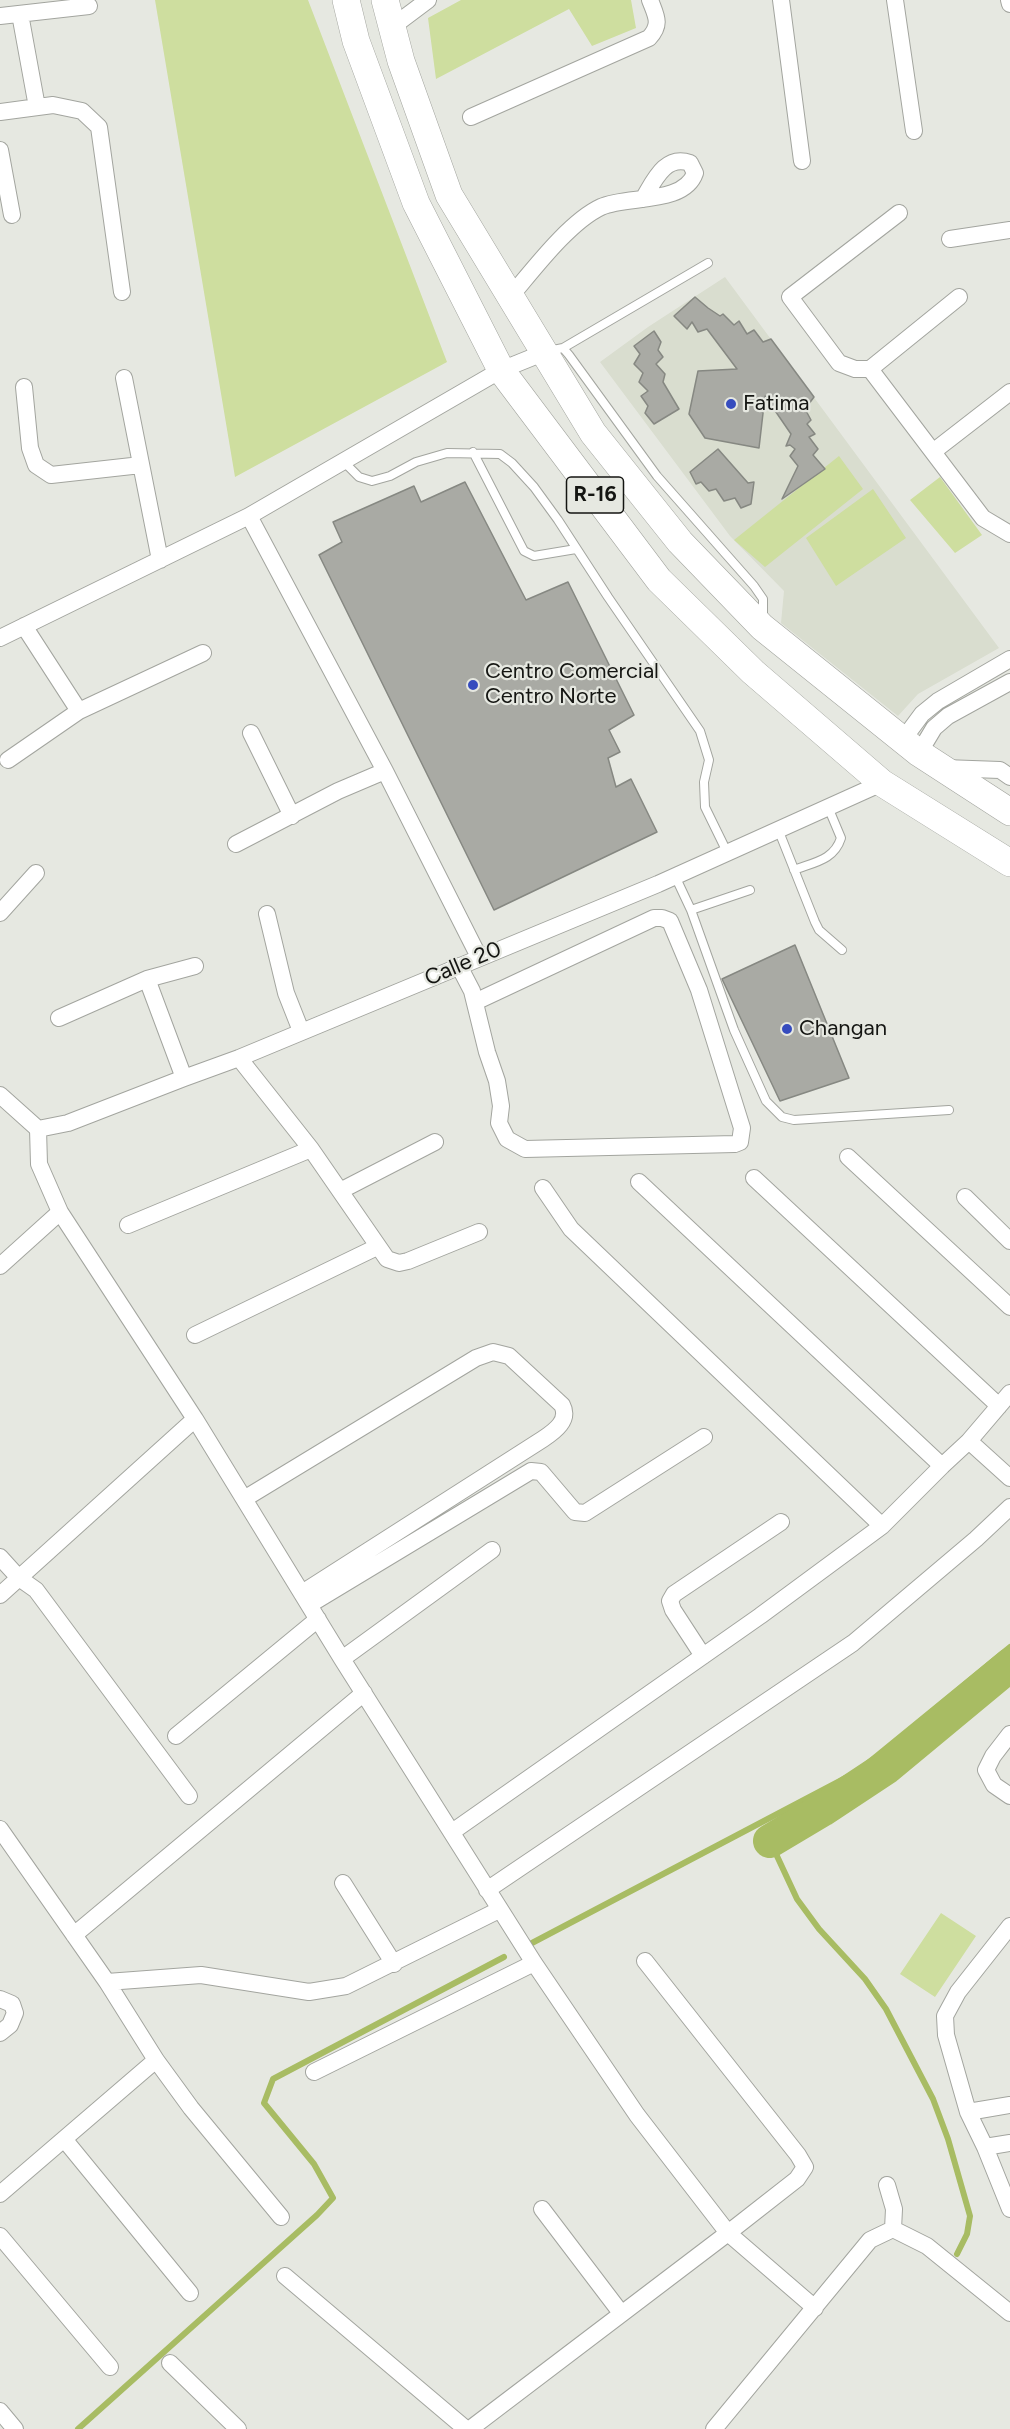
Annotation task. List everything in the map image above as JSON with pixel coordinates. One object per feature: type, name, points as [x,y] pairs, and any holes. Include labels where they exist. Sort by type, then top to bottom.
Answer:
[{"type":"main road","name":"R-16","points":[[346,0],[356,41],[416,203],[501,370],[659,580],[753,672],[882,783],[1009,865]]},
{"type":"main road","name":"R-16","points":[[385,0],[401,61],[449,195],[510,297],[553,350],[592,433],[680,542],[762,627],[910,747],[1010,812]]},
{"type":"street","points":[[392,27],[428,0]]},
{"type":"street","points":[[471,117],[649,38],[656,30],[657,20],[650,0]]},
{"type":"street","points":[[781,0],[802,160]]},
{"type":"street","points":[[895,0],[914,131]]},
{"type":"street","points":[[0,16],[89,6]]},
{"type":"street","points":[[20,14],[37,107]]},
{"type":"street","points":[[0,112],[53,105],[82,111],[99,127],[122,292]]},
{"type":"street","points":[[0,150],[12,215]]},
{"type":"street","points":[[510,297],[582,218],[601,207],[620,201],[643,199]]},
{"type":"street","points":[[899,213],[790,297],[839,363],[855,369],[870,369],[959,297]]},
{"type":"street","points":[[950,238],[1010,230]]},
{"type":"street","points":[[0,638],[249,516],[501,370],[553,350]]},
{"type":"street","points":[[870,369],[983,518],[1010,534]]},
{"type":"street","points":[[123,378],[159,560]]},
{"type":"street","points":[[24,387],[30,448],[36,465],[51,476],[141,465]]},
{"type":"street","points":[[934,451],[1010,392]]},
{"type":"street","points":[[249,516],[385,771],[479,957]]},
{"type":"street","points":[[24,626],[79,711]]},
{"type":"street","points":[[8,760],[79,711],[202,653]]},
{"type":"street","points":[[910,747],[922,714],[938,701],[1010,659]]},
{"type":"street","points":[[910,747],[948,716],[1010,682]]},
{"type":"street","points":[[251,733],[292,816]]},
{"type":"street","points":[[942,769],[1007,770]]},
{"type":"street","points":[[236,844],[338,791],[385,771]]},
{"type":"street","name":"Calle 20","points":[[38,1128],[68,1123],[239,1058],[675,876],[882,783]]},
{"type":"street","points":[[0,913],[36,873]]},
{"type":"street","points":[[267,915],[286,993],[301,1031]]},
{"type":"street","points":[[459,966],[472,991],[487,1052],[497,1081],[501,1106],[499,1123],[507,1139],[525,1149],[735,1144],[740,1142],[742,1128],[712,1030],[699,990],[670,921],[654,918],[475,1002]]},
{"type":"street","points":[[59,1018],[147,979],[195,966]]},
{"type":"street","points":[[147,979],[184,1078]]},
{"type":"street","points":[[239,1058],[312,1149],[387,1259],[399,1263],[408,1262],[479,1232]]},
{"type":"street","points":[[0,1095],[38,1128],[39,1164],[60,1212],[195,1419],[342,1659],[534,1963],[637,2115],[728,2233],[815,2308]]},
{"type":"street","points":[[340,1191],[435,1142]]},
{"type":"street","points":[[128,1225],[312,1149]]},
{"type":"street","points":[[848,1157],[1010,1307]]},
{"type":"street","points":[[754,1178],[999,1406]]},
{"type":"street","points":[[639,1182],[942,1466]]},
{"type":"street","points":[[543,1188],[571,1230],[882,1526]]},
{"type":"street","points":[[965,1197],[1010,1241]]},
{"type":"street","points":[[0,1266],[60,1212]]},
{"type":"street","points":[[195,1335],[377,1247]]},
{"type":"street","points":[[176,1736],[310,1606],[557,1429],[563,1420],[565,1410],[509,1356],[493,1352],[476,1358],[244,1499]]},
{"type":"street","points":[[452,1832],[703,1656],[882,1526],[969,1441],[1010,1393]]},
{"type":"street","points":[[0,1595],[195,1419]]},
{"type":"street","points":[[310,1606],[531,1471],[541,1472],[575,1512],[585,1513],[704,1437]]},
{"type":"street","points":[[969,1441],[1010,1478]]},
{"type":"street","points":[[487,1890],[853,1642],[976,1539],[1010,1507]]},
{"type":"street","points":[[703,1656],[673,1610],[670,1601],[674,1594],[781,1522]]},
{"type":"street","points":[[342,1659],[492,1550]]},
{"type":"street","points":[[0,1557],[19,1578],[36,1590],[189,1796]]},
{"type":"street","points":[[74,1935],[364,1693]]},
{"type":"street","points":[[1010,1734],[993,1756],[986,1770],[994,1785],[1010,1796]]},
{"type":"street","points":[[0,1829],[107,1982],[156,2060],[190,2108],[281,2217]]},
{"type":"street","points":[[343,1883],[394,1964]]},
{"type":"street","points":[[107,1982],[201,1975],[309,1992],[346,1986],[499,1910]]},
{"type":"street","points":[[1010,1926],[958,1992],[945,2016],[946,2035],[968,2112],[1010,2209]]},
{"type":"street","points":[[285,2276],[468,2429],[797,2179],[805,2167],[798,2155],[645,1961]]},
{"type":"street","points":[[314,2072],[534,1963]]},
{"type":"street","points":[[0,1999],[12,2004],[15,2013],[10,2025],[0,2033]]},
{"type":"street","points":[[0,2194],[156,2060]]},
{"type":"street","points":[[968,2112],[1010,2105]]},
{"type":"street","points":[[64,2139],[190,2293]]},
{"type":"street","points":[[985,2147],[1010,2143]]},
{"type":"street","points":[[887,2186],[894,2209],[894,2229]]},
{"type":"street","points":[[542,2209],[621,2313]]},
{"type":"street","points":[[714,2429],[870,2240],[894,2229]]},
{"type":"street","points":[[894,2229],[927,2246],[1010,2313]]},
{"type":"street","points":[[0,2236],[110,2367]]},
{"type":"street","points":[[170,2363],[238,2429]]},
{"type":"street","points":[[0,2411],[15,2429]]},
{"type":"lane","points":[[553,350],[708,263]]},
{"type":"lane","points":[[473,452],[524,551],[534,555],[576,549]]},
{"type":"lane","points":[[344,462],[359,477],[372,481],[390,476],[416,462],[447,453],[500,454],[512,463],[540,496],[700,731],[709,760],[704,782],[705,807],[727,852]]},
{"type":"lane","points":[[794,870],[827,857],[837,850],[841,838],[828,807]]},
{"type":"lane","points":[[778,829],[819,930],[842,950]]},
{"type":"lane","points":[[675,876],[691,910],[739,1040],[766,1101],[782,1117],[794,1120],[949,1110]]},
{"type":"lane","points":[[691,910],[750,890]]},
{"type":"shaded area","points":[[725,277],[999,648],[918,694],[898,716],[781,623],[784,591],[730,536],[600,362],[648,327]]},
{"type":"green space","points":[[155,0],[308,0],[447,362],[235,477]]},
{"type":"green space","points":[[461,0],[631,0],[636,28],[592,46],[569,9],[436,79],[428,18]]},
{"type":"green space","points":[[839,456],[863,489],[765,567],[734,540]]},
{"type":"green space","points":[[940,477],[982,535],[955,553],[910,500]]},
{"type":"green space","points":[[873,489],[906,538],[836,586],[806,538]]},
{"type":"green space","points":[[941,1913],[976,1936],[935,1997],[900,1974]]},
{"type":"building","points":[[695,297],[720,316],[723,314],[734,325],[739,321],[747,334],[754,330],[763,342],[771,339],[814,397],[805,409],[811,420],[807,424],[815,434],[809,437],[818,449],[813,455],[825,469],[782,499],[798,466],[790,456],[795,449],[790,445],[786,446],[791,434],[765,396],[759,448],[705,438],[689,414],[698,371],[737,369],[707,329],[698,332],[692,322],[687,329],[674,316]]},
{"type":"building","points":[[654,331],[661,342],[658,350],[663,357],[656,364],[665,374],[663,382],[679,409],[654,424],[645,413],[648,406],[641,396],[648,391],[639,382],[643,373],[634,364],[640,354],[634,346]]},
{"type":"building","points":[[718,449],[748,483],[754,482],[751,504],[741,508],[735,498],[724,501],[716,489],[709,491],[701,482],[696,484],[690,472]]},
{"type":"building","points":[[465,482],[526,600],[568,582],[634,715],[609,730],[620,752],[608,758],[616,787],[631,779],[657,832],[494,910],[319,555],[342,542],[333,522],[414,486],[421,502]]},
{"type":"building","name":"Changan","points":[[795,945],[849,1078],[780,1101],[722,979]]},
{"type":"waterway","points":[[532,1943],[857,1772],[1010,1647]]},
{"type":"waterway","points":[[770,1841],[887,1767],[1010,1665]]},
{"type":"waterway","points":[[770,1841],[797,1899],[819,1929],[865,1979],[886,2009],[933,2099],[948,2139],[970,2216],[967,2234],[957,2254]]},
{"type":"waterway","points":[[78,2429],[317,2215],[333,2198],[314,2164],[264,2103],[273,2079],[504,1957]]},
{"type":"place","name":"Fatima","points":[[731,404]]},
{"type":"place","name":"Centro Comercial Centro Norte","points":[[473,685]]},
{"type":"place","name":"Changan","points":[[787,1029]]}]
